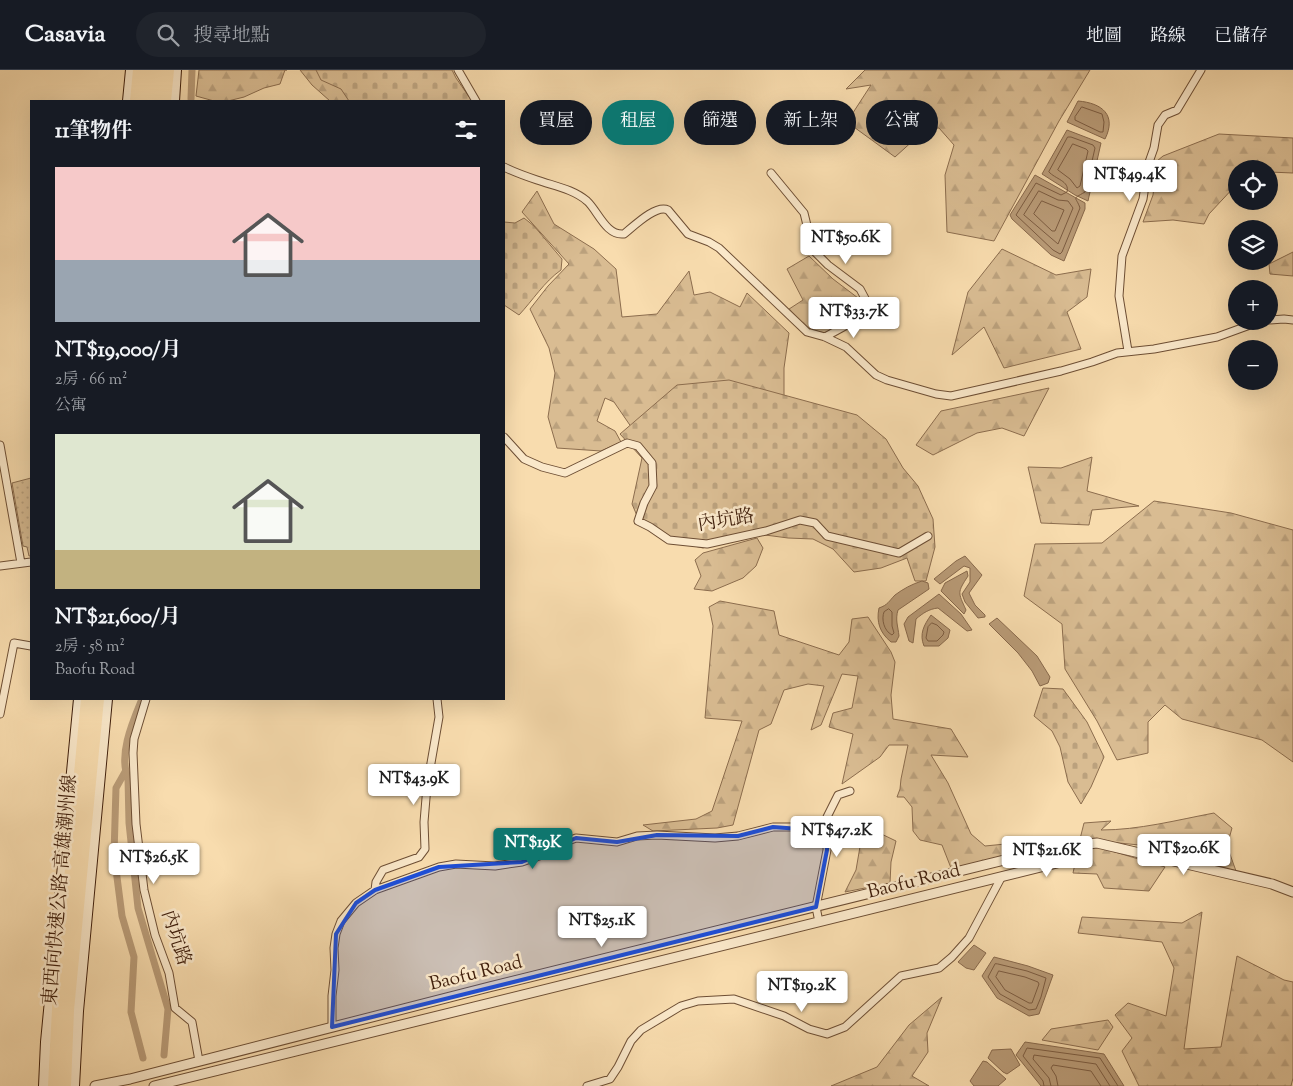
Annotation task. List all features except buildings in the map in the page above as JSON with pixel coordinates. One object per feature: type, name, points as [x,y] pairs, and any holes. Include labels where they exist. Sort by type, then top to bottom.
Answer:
[{"type":"highway","points":[[136,100],[139,70]]},
{"type":"highway","points":[[145,100],[148,70]]},
{"type":"highway","points":[[155,100],[158,70]]},
{"type":"highway","points":[[165,100],[168,70]]},
{"type":"highway","name":"東西向快速公路 高雄潮州線","points":[[54,1086],[58,1008],[87,700]]},
{"type":"highway","name":"東西向快速公路 高雄潮州線","points":[[65,1086],[68,1010],[98,700]]},
{"type":"main road","points":[[128,100],[131,70]]},
{"type":"main road","points":[[174,100],[176,70]]},
{"type":"main road","points":[[44,1086],[46,1042],[79,700]]},
{"type":"main road","points":[[74,1086],[78,1011],[108,700]]},
{"type":"street","points":[[458,70],[475,100]]},
{"type":"street","points":[[1128,351],[1119,296],[1122,256],[1143,199],[1148,165],[1154,148],[1158,124],[1165,115],[1177,110],[1201,70]]},
{"type":"street","points":[[505,167],[581,197],[587,201],[607,226],[619,235],[624,234],[654,210],[664,208],[668,210],[688,234],[719,248],[806,332],[825,337],[846,347],[876,375],[936,394],[951,396],[1061,371],[1117,353],[1154,349],[1217,338],[1238,330]]},
{"type":"street","points":[[771,173],[804,213],[813,250],[828,265],[860,289],[868,304],[866,315],[825,337]]},
{"type":"street","points":[[1278,320],[1293,320]]},
{"type":"street","name":"內坑路","points":[[505,439],[524,459],[542,467],[565,473],[627,443],[638,446],[652,463],[653,486],[644,503],[638,522],[650,527],[669,540],[707,544],[766,531],[800,520],[815,524],[827,536],[900,553],[928,536]]},
{"type":"street","points":[[0,445],[21,563]]},
{"type":"street","points":[[0,566],[30,562]]},
{"type":"street","points":[[0,714],[14,643],[30,646]]},
{"type":"street","name":"內坑路","points":[[146,700],[135,733],[133,753],[136,824],[144,890],[155,935],[169,973],[175,1008],[192,1022],[199,1061]]},
{"type":"street","points":[[375,890],[376,882],[383,870],[419,857],[425,849],[424,822],[427,786],[439,717],[437,700]]},
{"type":"street","points":[[819,922],[816,907],[827,850],[827,817],[838,795],[850,791]]},
{"type":"street","points":[[332,1027],[336,934],[342,921],[356,903],[375,890],[438,867],[456,864],[495,866],[522,862],[576,838],[617,842],[638,836],[658,835],[715,838],[738,836],[773,827],[804,827],[827,831]]},
{"type":"street","points":[[1075,847],[1097,843],[1272,884],[1293,892]]},
{"type":"street","name":"Baofu Road","points":[[95,1086],[134,1082],[199,1061],[332,1027],[1053,848],[1075,847]]},
{"type":"street","name":"Baofu Road","points":[[154,1086],[1057,864],[1075,847]]},
{"type":"street","points":[[587,1086],[610,1078],[618,1067],[631,1041],[641,1030],[681,1006],[698,1002],[734,999],[784,1016],[809,1029],[827,1034],[845,1027],[901,976],[939,968],[952,957],[968,938],[1001,878]]},
{"type":"highlighted area","points":[[773,827],[827,831],[827,850],[816,907],[332,1027],[336,934],[356,903],[375,890],[439,867],[522,862],[576,838],[617,842],[657,835],[738,836]]},
{"type":"green space","points":[[199,70],[285,70],[280,84],[264,88],[244,97],[232,100],[210,100],[196,96]]},
{"type":"green space","points":[[300,70],[388,70],[363,100],[329,100],[312,85]]},
{"type":"green space","points":[[316,70],[452,70],[471,100],[348,100],[341,89],[321,80]]},
{"type":"green space","points":[[865,70],[1090,70],[1059,121],[994,241],[947,232],[945,175],[954,145],[938,128],[938,100],[866,100],[866,136],[856,129],[856,108],[871,85],[846,89]]},
{"type":"green space","points":[[1219,134],[1293,138],[1293,173],[1278,172],[1278,160],[1228,160],[1228,194],[1209,214],[1204,224],[1173,220],[1143,222],[1153,195],[1157,161],[1163,156]]},
{"type":"green space","points":[[879,145],[908,145],[895,157]]},
{"type":"green space","points":[[537,191],[554,224],[594,249],[616,269],[622,317],[657,314],[689,271],[694,295],[710,292],[740,307],[747,293],[789,333],[784,368],[784,424],[656,463],[614,402],[605,398],[597,421],[615,431],[621,442],[601,451],[557,448],[548,417],[555,373],[549,348],[530,309],[569,264],[522,212]]},
{"type":"green space","points":[[524,218],[534,226],[562,259],[561,270],[544,286],[519,315],[505,306],[505,222],[515,223]]},
{"type":"green space","points":[[1002,249],[1056,275],[1091,269],[1087,297],[1067,312],[1081,349],[1004,368],[984,327],[952,355],[968,292]]},
{"type":"green space","points":[[1293,252],[1293,276],[1270,274],[1270,270],[1278,270],[1278,260]]},
{"type":"green space","points":[[809,256],[833,279],[858,298],[862,311],[825,333],[808,329],[786,311],[803,300],[787,269]]},
{"type":"green space","points":[[729,380],[857,415],[886,439],[903,468],[918,486],[933,519],[935,547],[926,581],[915,581],[907,558],[881,568],[854,572],[833,549],[813,539],[750,533],[703,548],[673,541],[641,525],[632,504],[642,458],[620,434],[677,385]]},
{"type":"green space","points":[[1049,388],[1024,436],[1002,428],[977,433],[933,455],[916,445],[941,411]]},
{"type":"green space","points":[[1092,457],[1087,491],[1139,506],[1092,510],[1089,525],[1041,523],[1028,467],[1061,468]]},
{"type":"green space","points":[[30,478],[30,556],[27,547],[23,546],[12,483]]},
{"type":"green space","points":[[1154,501],[1231,513],[1293,530],[1293,762],[1262,740],[1182,719],[1165,705],[1148,722],[1148,753],[1117,760],[1097,721],[1065,669],[1062,624],[1024,596],[1035,544],[1102,543]]},
{"type":"green space","points":[[757,538],[763,548],[756,566],[743,578],[712,591],[694,589],[701,576],[695,560],[703,553]]},
{"type":"green space","points":[[720,601],[774,611],[779,635],[839,655],[849,642],[852,619],[868,617],[891,652],[895,662],[891,695],[893,719],[951,729],[968,757],[931,755],[948,783],[971,834],[985,846],[1046,840],[1050,841],[1053,846],[1047,849],[951,868],[942,845],[920,840],[913,831],[912,807],[904,797],[897,797],[908,745],[889,745],[880,757],[842,784],[853,734],[829,727],[833,713],[852,708],[858,676],[842,674],[821,725],[811,730],[824,686],[808,684],[784,690],[771,724],[759,730],[733,825],[717,828],[653,831],[643,825],[696,819],[712,811],[742,721],[705,718],[713,626],[709,607]]},
{"type":"green space","points":[[1043,688],[1063,689],[1087,722],[1104,757],[1091,787],[1081,804],[1068,782],[1060,747],[1052,731],[1034,716]]},
{"type":"green space","points":[[1214,813],[1232,828],[1227,846],[1236,871],[1139,845],[1080,839],[1084,823],[1111,821],[1101,830],[1115,830]]},
{"type":"green space","points":[[871,829],[896,841],[891,862],[890,883],[845,892],[856,870],[862,835]]},
{"type":"green space","points":[[1095,846],[1165,867],[1149,891],[1104,888],[1097,874],[1073,873],[1078,850]]},
{"type":"green space","points":[[1202,912],[1184,1049],[1221,1047],[1237,956],[1284,980],[1293,982],[1293,1078],[1291,1086],[1139,1086],[1122,1051],[1132,1038],[1115,1015],[1128,1003],[1166,1016],[1174,968],[1162,942],[1078,933],[1082,917],[1182,923]]},
{"type":"green space","points":[[942,997],[927,1033],[928,1052],[912,1076],[929,1086],[831,1086],[877,1067],[909,1025]]},
{"type":"green space","points":[[1108,1020],[1113,1027],[1098,1050],[1042,1040],[1051,1029]]},
{"type":"water","points":[[1078,101],[1094,104],[1105,112],[1109,123],[1105,139],[1067,122]]},
{"type":"water","points":[[1067,130],[1101,143],[1088,201],[1042,174]]},
{"type":"water","points":[[1035,175],[1085,203],[1085,209],[1064,261],[1051,255],[1010,215]]},
{"type":"water","points":[[965,556],[982,575],[969,593],[975,605],[985,617],[978,618],[965,602],[962,594],[970,582],[970,568],[964,566],[940,584],[934,579]]},
{"type":"water","points":[[967,571],[968,576],[960,589],[961,599],[966,610],[964,614],[941,591],[945,583]]},
{"type":"water","points":[[922,581],[928,583],[929,589],[898,610],[899,636],[896,642],[891,642],[884,635],[880,627],[878,618],[879,608],[901,591]]},
{"type":"water","points":[[939,594],[961,614],[972,630],[967,631],[938,608],[926,612],[916,619],[913,643],[909,641],[904,624],[908,617]]},
{"type":"water","points":[[931,615],[950,630],[948,638],[939,646],[924,646],[923,630]]},
{"type":"water","points":[[997,618],[1037,656],[1050,677],[1048,683],[1040,686],[1032,671],[1018,653],[989,624]]},
{"type":"water","points":[[974,945],[986,953],[974,970],[966,968],[958,962]]},
{"type":"water","points":[[994,957],[1053,975],[1039,1014],[1029,1016],[997,998],[982,976]]},
{"type":"water","points":[[1025,1042],[1104,1054],[1124,1086],[1041,1086],[1016,1055]]},
{"type":"water","points":[[1011,1049],[1020,1065],[1007,1074],[988,1058],[992,1050]]},
{"type":"water","points":[[983,1061],[987,1062],[1006,1079],[998,1086],[974,1086],[970,1081]]},
{"type":"waterway","points":[[191,99],[192,70]]},
{"type":"waterway","points":[[142,700],[128,738],[125,769],[128,778],[129,823],[138,908],[168,1009],[164,1055]]},
{"type":"waterway","points":[[125,772],[116,788],[114,854],[122,916],[134,957],[131,1012],[143,1058]]}]
